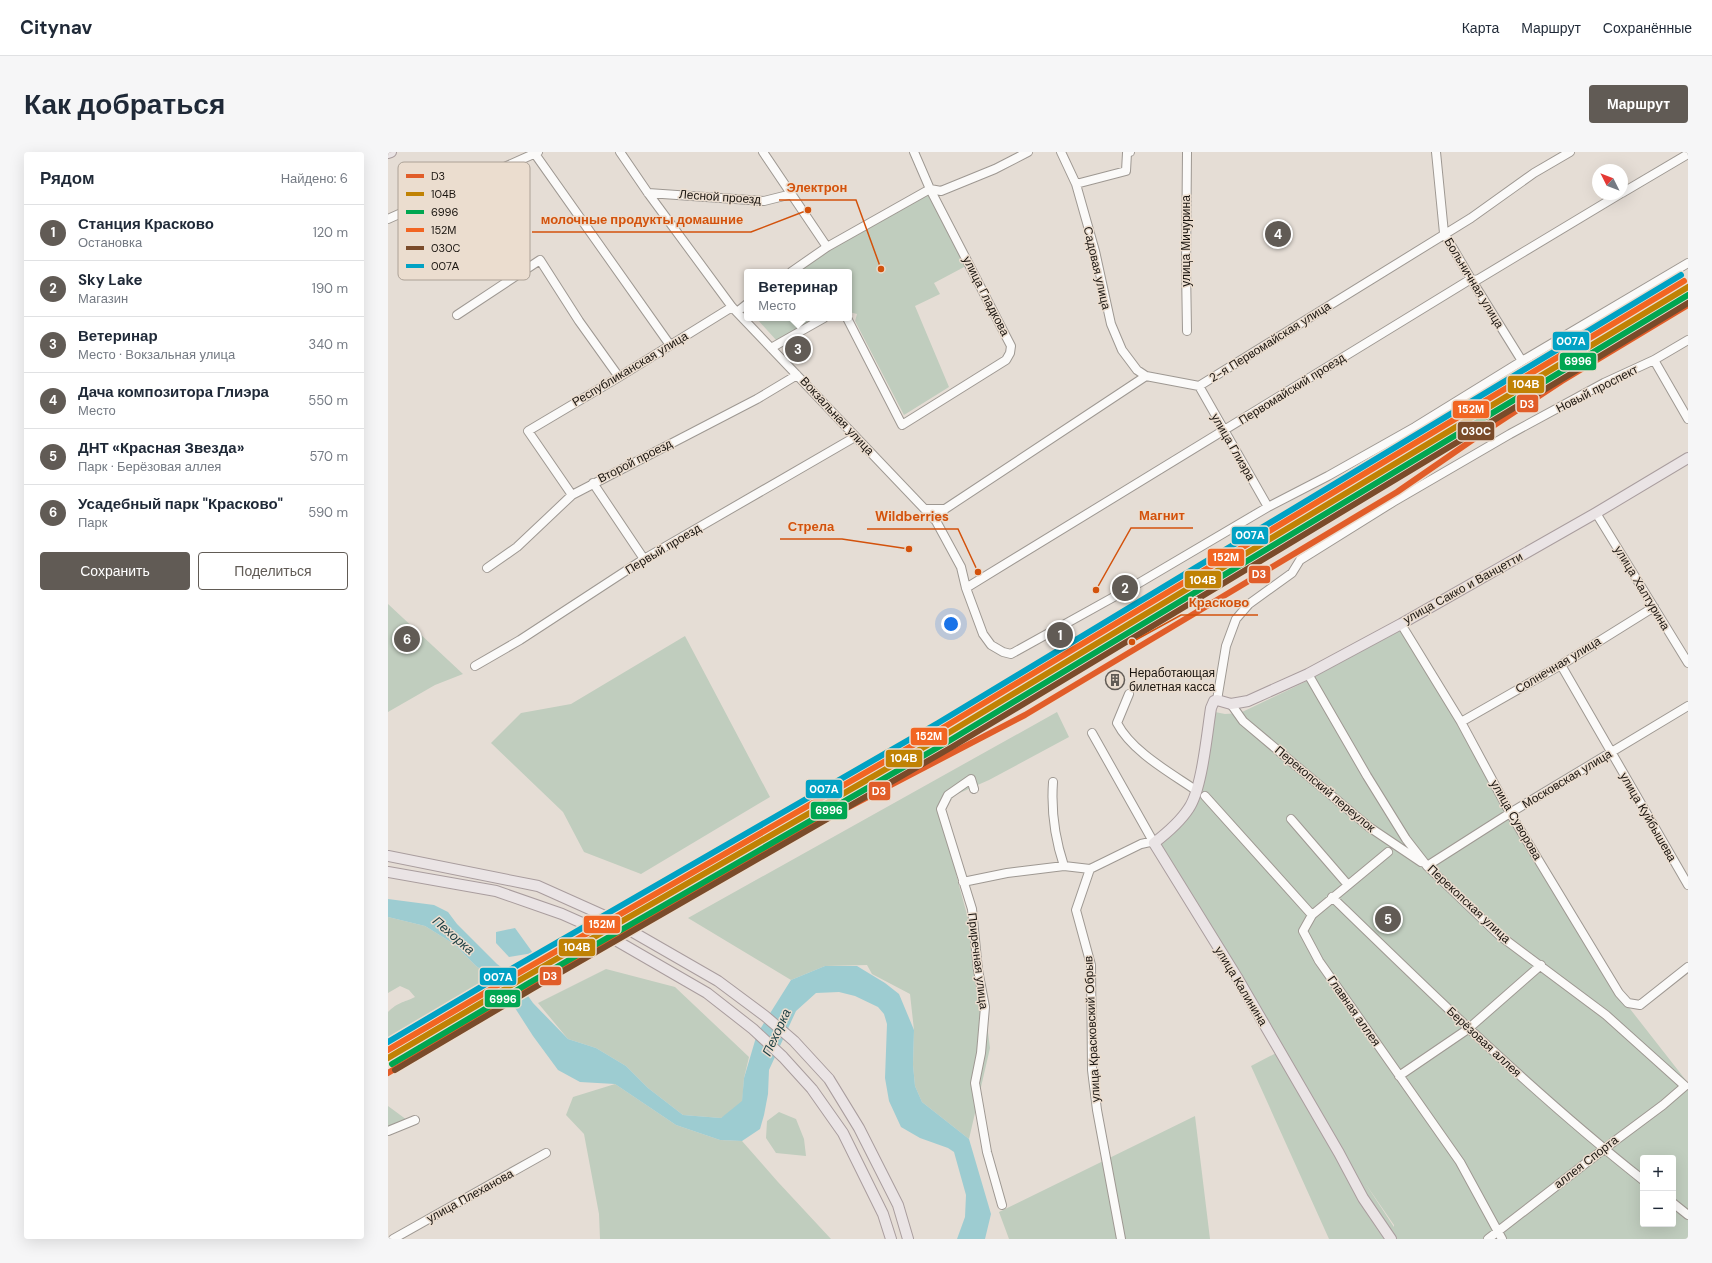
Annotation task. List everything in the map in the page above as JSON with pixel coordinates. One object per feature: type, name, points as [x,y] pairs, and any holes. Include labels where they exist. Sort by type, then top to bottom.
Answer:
[{"type":"main road","name":"улица Сакко и Ванцетти","points":[[1231,704],[1248,701],[1308,674],[1401,624],[1596,513],[1688,458]]},
{"type":"main road","points":[[1154,843],[1167,834],[1201,794],[1211,708],[1214,701],[1217,700],[1231,704]]},
{"type":"main road","name":"улица Калинина","points":[[1154,843],[1238,979],[1339,1153],[1363,1198],[1391,1239]]},
{"type":"main road","points":[[388,856],[538,886],[605,916],[718,981],[765,1016],[794,1041],[829,1079],[859,1128],[898,1205],[908,1239]]},
{"type":"main road","points":[[388,872],[496,891],[562,914],[605,934],[707,994],[753,1028],[783,1057],[812,1089],[843,1133],[883,1214],[891,1239]]},
{"type":"street","name":"Вокзальная улица","points":[[620,152],[648,193],[734,309],[744,320]]},
{"type":"street","points":[[763,152],[827,247]]},
{"type":"street","name":"улица Гладкова","points":[[849,321],[902,425],[1006,360],[1010,353],[1011,346],[930,189],[914,152]]},
{"type":"street","points":[[795,269],[827,247],[930,189],[941,191],[1028,152]]},
{"type":"street","name":"Садовая улица","points":[[1061,152],[1076,184],[1095,251],[1111,324],[1122,350],[1137,370],[1146,376]]},
{"type":"street","points":[[1076,184],[1126,171],[1127,153],[1130,152]]},
{"type":"street","name":"улица Мичурина","points":[[1187,152],[1187,331]]},
{"type":"street","name":"Больничная улица","points":[[1436,152],[1444,233],[1522,361]]},
{"type":"street","name":"2-я Первомайская улица","points":[[1146,376],[1199,386],[1444,233],[1471,218],[1534,173],[1570,152]]},
{"type":"street","points":[[516,162],[536,153],[670,345]]},
{"type":"street","name":"Первомайский проезд","points":[[1628,189],[1687,155]]},
{"type":"street","name":"Лесной проезд","points":[[648,193],[764,201],[792,194]]},
{"type":"street","name":"Первомайский проезд","points":[[966,588],[1150,477],[1471,279],[1477,280],[1609,200]]},
{"type":"street","points":[[388,219],[398,215]]},
{"type":"street","points":[[530,267],[540,260],[579,321],[619,377]]},
{"type":"street","points":[[1268,507],[1328,476],[1415,427],[1688,262]]},
{"type":"street","points":[[457,315],[510,280]]},
{"type":"street","points":[[734,309],[744,305]]},
{"type":"street","name":"Республиканская улица","points":[[572,495],[528,431],[670,345],[734,309]]},
{"type":"street","name":"Вокзальная улица","points":[[745,321],[936,520],[961,567],[966,588],[983,634],[991,645],[1003,652],[1011,654],[1139,583],[1268,507]]},
{"type":"street","points":[[771,348],[819,321]]},
{"type":"street","name":"Новый проспект","points":[[1217,700],[1226,646],[1236,619],[1249,604],[1292,573],[1300,560],[1393,502],[1510,434],[1604,383],[1654,360],[1688,340]]},
{"type":"street","points":[[1654,360],[1688,419]]},
{"type":"street","name":"Второй проезд","points":[[487,568],[517,546],[572,495],[757,399],[797,375]]},
{"type":"street","points":[[936,520],[945,509],[1146,376]]},
{"type":"street","name":"улица Глиэра","points":[[1199,386],[1223,431],[1268,507]]},
{"type":"street","name":"Первый проезд","points":[[474,666],[520,640],[644,559],[855,437]]},
{"type":"street","points":[[593,483],[644,559]]},
{"type":"street","points":[[925,509],[945,509]]},
{"type":"street","name":"улица Халтурина","points":[[1596,513],[1688,663]]},
{"type":"street","name":"Солнечная улица","points":[[1461,722],[1561,665],[1654,607]]},
{"type":"street","name":"улица Суворова","points":[[1401,624],[1461,722],[1510,812],[1619,993],[1628,1003],[1640,1005],[1688,967]]},
{"type":"street","name":"улица Куйбышева","points":[[1561,665],[1688,885]]},
{"type":"street","name":"Перекопская улица","points":[[1308,674],[1367,776],[1406,839],[1427,866],[1499,935],[1606,1015],[1685,1086]]},
{"type":"street","points":[[1129,694],[1117,723],[1120,728],[1138,749],[1201,794],[1312,915],[1388,852]]},
{"type":"street","name":"Перекопский переулок","points":[[1231,704],[1243,721],[1369,827],[1395,846],[1427,866]]},
{"type":"street","name":"Московская улица","points":[[1427,866],[1510,812],[1688,706]]},
{"type":"street","name":"улица Калинина","points":[[1092,733],[1154,843]]},
{"type":"street","name":"Приречная улица","points":[[974,788],[971,779],[948,795],[941,809],[972,909],[978,970],[986,1007],[982,1053],[975,1083],[987,1152],[1002,1205]]},
{"type":"street","points":[[1053,782],[1052,795],[1056,834],[1064,866]]},
{"type":"street","points":[[1291,819],[1348,885]]},
{"type":"street","points":[[963,882],[1007,873],[1064,866],[1090,869],[1142,844],[1150,842],[1154,843]]},
{"type":"street","name":"улица Красковский Обрыв","points":[[1090,869],[1076,910],[1091,966],[1090,998],[1093,1077],[1097,1110],[1121,1239]]},
{"type":"street","name":"Берёзовая аллея","points":[[1332,897],[1468,1029],[1538,1092],[1604,1149],[1640,1178]]},
{"type":"street","name":"Главная аллея","points":[[1312,915],[1303,931],[1319,961],[1460,1162],[1499,1236]]},
{"type":"street","points":[[1399,1076],[1468,1029],[1541,965]]},
{"type":"street","name":"аллея Спорта","points":[[1488,1239],[1499,1236],[1604,1149],[1663,1105],[1685,1086]]},
{"type":"street","points":[[388,1131],[416,1120]]},
{"type":"street","name":"улица Плеханова","points":[[393,1239],[546,1153]]},
{"type":"street","points":[[1676,1205],[1688,1215]]},
{"type":"green space","points":[[930,194],[966,266],[934,283],[940,294],[915,306],[949,387],[904,415],[855,321],[857,314],[852,313],[852,269],[801,269],[829,249]]},
{"type":"green space","points":[[759,321],[809,321],[777,341]]},
{"type":"green space","points":[[388,604],[463,674],[435,685],[388,712]]},
{"type":"green space","points":[[1399,629],[1460,723],[1627,1005],[1688,1083],[1688,1239],[1329,1239],[1251,1066],[1278,1052],[1348,1158],[1160,844],[1193,809],[1215,712],[1225,714],[1240,713],[1307,681]],"holes":[[[1365,1183],[1394,1225],[1394,1227]]]},
{"type":"green space","points":[[685,636],[770,797],[641,874],[584,852],[563,812],[491,743],[521,713],[571,704]]},
{"type":"green space","points":[[1057,712],[1069,737],[989,780],[955,795],[942,810],[957,878],[978,955],[990,1048],[969,1139],[922,1102],[915,1086],[913,1065],[914,1030],[910,994],[872,974],[867,965],[825,966],[791,980],[688,918]]},
{"type":"green space","points":[[388,917],[425,926],[454,944],[476,966],[497,980],[469,1000],[388,1047],[388,1012],[398,1004],[415,997],[409,990],[400,986],[388,993]]},
{"type":"green space","points":[[606,969],[675,987],[749,1057],[744,1078],[742,1106],[721,1118],[683,1115],[648,1088],[626,1066],[596,1048],[568,1039],[538,1003]]},
{"type":"green space","points":[[615,1084],[676,1125],[720,1140],[742,1141],[831,1239],[600,1239],[599,1214],[584,1134],[566,1115],[573,1097]]},
{"type":"green space","points":[[388,1106],[407,1120],[388,1132]]},
{"type":"green space","points":[[779,1112],[796,1119],[804,1139],[806,1156],[776,1153],[766,1138],[767,1121]]},
{"type":"green space","points":[[1195,1116],[1210,1239],[1009,1239],[999,1212]]},
{"type":"water","name":"Пехорка","points":[[388,899],[434,905],[448,912],[457,924],[497,964],[514,976],[533,1003],[568,1039],[596,1048],[626,1066],[648,1088],[683,1115],[721,1118],[742,1101],[744,1078],[757,1034],[791,980],[825,966],[857,966],[885,983],[899,994],[914,1030],[913,1065],[915,1086],[922,1102],[969,1139],[991,1214],[985,1239],[957,1239],[965,1217],[966,1195],[954,1152],[948,1148],[920,1138],[901,1127],[889,1101],[885,1078],[887,1024],[884,1014],[878,1007],[855,996],[839,992],[816,993],[796,1011],[769,1070],[768,1094],[760,1129],[742,1141],[720,1140],[676,1125],[615,1084],[580,1082],[558,1070],[533,1036],[497,980],[476,966],[454,944],[425,926],[388,917]]},
{"type":"water","points":[[515,928],[533,953],[509,957],[496,943],[496,932]]},
{"type":"pier","points":[[518,979],[528,993],[510,1004],[501,990]]},
{"type":"transit line","name":"007А","points":[[388,1042],[518,965],[938,723],[1681,275]]},
{"type":"transit line","name":"152М","points":[[388,1050],[941,729],[1684,281]]},
{"type":"transit line","name":"104В","points":[[388,1058],[525,977],[945,735],[1688,287]]},
{"type":"transit line","name":"6996","points":[[392,1064],[529,983],[949,741],[1688,295]]},
{"type":"transit line","name":"030C","points":[[395,1070],[532,989],[952,747],[1688,303]]},
{"type":"transit line","name":"D3","points":[[388,1073],[531,987],[816,824],[1025,715],[1397,492],[1484,432],[1562,381],[1688,305]]},
{"type":"place","name":"молочные продукты домашние","points":[[808,210]]},
{"type":"place","name":"Дача композитора Глиэра","points":[[1278,234]]},
{"type":"place","name":"Электрон","points":[[881,269]]},
{"type":"place","name":"Ветеринар","points":[[798,349]]},
{"type":"place","name":"Стрела","points":[[909,549]]},
{"type":"place","name":"Wildberries","points":[[978,572]]},
{"type":"place","name":"Sky Lake","points":[[1125,588]]},
{"type":"place","name":"Магнит","points":[[1096,590]]},
{"type":"place","name":"Станция Красково","points":[[1060,635]]},
{"type":"place","name":"Усадебный парк \"Красково\"","points":[[407,639]]},
{"type":"place","name":"Красково","points":[[1132,642]]},
{"type":"place","name":"Неработающая билетная касса","points":[[1115,680]]},
{"type":"place","name":"ДНТ «Красная Звезда»","points":[[1388,919]]}]
